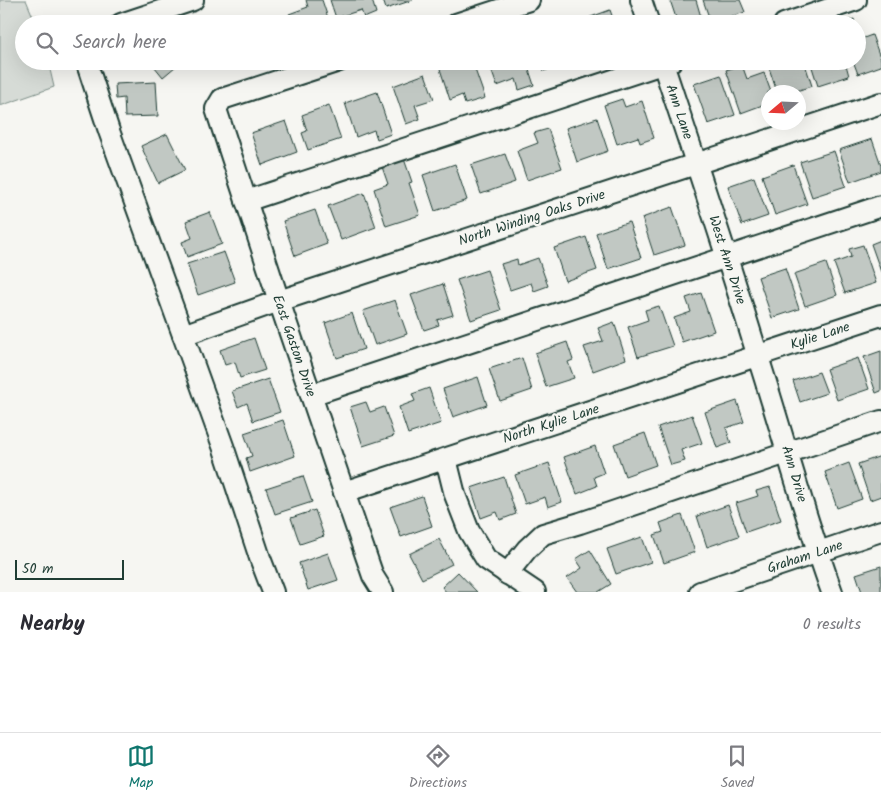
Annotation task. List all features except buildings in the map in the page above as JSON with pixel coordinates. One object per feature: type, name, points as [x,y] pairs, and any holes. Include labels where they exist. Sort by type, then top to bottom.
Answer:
[{"type":"street","points":[[148,15],[193,0]]},
{"type":"street","points":[[484,15],[530,0]]},
{"type":"street","points":[[641,0],[646,15]]},
{"type":"street","points":[[811,15],[856,0]]},
{"type":"street","points":[[89,70],[273,592]]},
{"type":"street","name":"East Gaston Drive","points":[[311,70],[222,99],[216,109],[373,576],[383,592]]},
{"type":"street","points":[[246,201],[641,70]]},
{"type":"street","name":"Ann Lane","points":[[667,70],[696,163]]},
{"type":"street","name":"North Winding Oaks Drive","points":[[183,334],[881,103]]},
{"type":"street","name":"West Ann Drive","points":[[696,163],[758,356]]},
{"type":"street","points":[[311,395],[881,206]]},
{"type":"street","name":"Kylie Lane","points":[[758,356],[881,315]]},
{"type":"street","name":"Ann Drive","points":[[758,356],[818,553],[832,592]]},
{"type":"street","name":"North Kylie Lane","points":[[344,492],[758,356]]},
{"type":"street","points":[[507,574],[526,549],[542,534],[580,523],[881,421]]},
{"type":"street","points":[[446,459],[455,495],[469,531],[486,559],[535,592]]},
{"type":"street","name":"Graham Lane","points":[[700,592],[881,532]]},
{"type":"shaded area","points":[[0,0],[26,0],[32,15],[15,15],[15,70],[50,70],[54,87],[0,106]]}]
